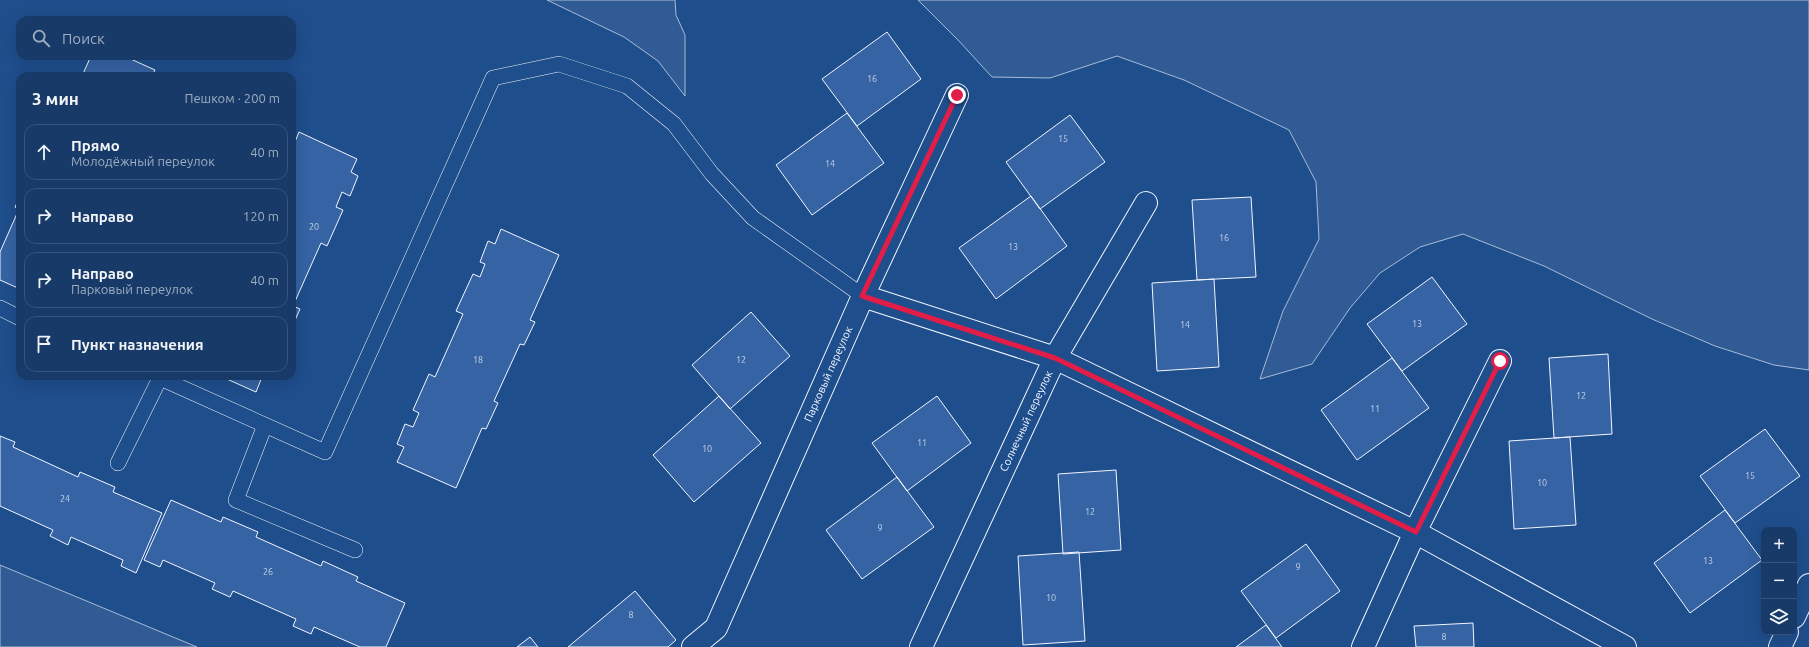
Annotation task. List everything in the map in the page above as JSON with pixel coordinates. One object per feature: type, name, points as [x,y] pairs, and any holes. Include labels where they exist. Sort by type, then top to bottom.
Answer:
[{"type":"street","name":"Парковый переулок","points":[[693,647],[716,628],[862,296],[957,95]]},
{"type":"street","name":"Солнечный переулок","points":[[921,647],[1055,358],[1146,203]]},
{"type":"street","points":[[862,296],[1055,358],[1416,532],[1625,647]]},
{"type":"street","points":[[1362,647],[1416,532],[1500,361]]},
{"type":"street","points":[[1797,610],[1809,584]]},
{"type":"street","points":[[1780,647],[1786,635]]},
{"type":"lane","points":[[166,380],[325,452],[493,78],[559,64],[627,86],[674,124],[712,174],[753,218],[862,296]]},
{"type":"lane","points":[[0,308],[16,316]]},
{"type":"lane","points":[[118,463],[158,380]]},
{"type":"lane","points":[[265,425],[236,500],[355,550]]},
{"type":"shaded area","points":[[547,0],[675,0],[676,15],[685,35],[685,96],[658,61],[624,37]]},
{"type":"shaded area","points":[[918,0],[1809,0],[1809,370],[1774,365],[1715,346],[1652,319],[1544,266],[1463,234],[1420,247],[1380,273],[1350,308],[1312,364],[1260,379],[1283,311],[1319,239],[1316,182],[1289,130],[1184,80],[1117,56],[1050,78],[992,77]]},
{"type":"shaded area","points":[[0,565],[197,647],[0,647]]},
{"type":"building","points":[[887,32],[921,79],[857,126],[822,79]]},
{"type":"building","points":[[89,60],[133,60],[155,70],[154,72],[84,72]]},
{"type":"building","points":[[847,113],[884,163],[812,215],[776,165]]},
{"type":"building","points":[[1070,115],[1105,162],[1040,209],[1006,162]]},
{"type":"building","points":[[299,132],[357,159],[351,172],[358,176],[350,196],[342,192],[336,207],[343,210],[327,246],[321,243],[296,299],[296,139]]},
{"type":"building","points":[[1031,196],[1067,246],[996,299],[959,248]]},
{"type":"building","points":[[1251,197],[1256,277],[1197,280],[1192,200]]},
{"type":"building","points":[[16,216],[16,287],[0,280],[0,252]]},
{"type":"building","points":[[501,229],[559,255],[530,320],[535,322],[524,345],[520,344],[494,401],[498,403],[486,429],[482,428],[456,488],[397,462],[404,447],[397,444],[405,424],[413,427],[419,413],[413,410],[429,374],[435,377],[463,314],[456,311],[473,274],[480,277],[485,264],[480,262],[488,241],[495,244]]},
{"type":"building","points":[[1432,277],[1467,324],[1402,371],[1367,324]]},
{"type":"building","points":[[1214,279],[1219,367],[1157,371],[1152,283]]},
{"type":"building","points":[[296,307],[300,309],[296,318]]},
{"type":"building","points":[[751,312],[790,356],[730,409],[692,365]]},
{"type":"building","points":[[1608,354],[1612,434],[1554,438],[1549,358]]},
{"type":"building","points":[[1392,358],[1429,408],[1357,460],[1321,410]]},
{"type":"building","points":[[229,380],[261,380],[256,392]]},
{"type":"building","points":[[719,396],[761,443],[694,502],[653,455]]},
{"type":"building","points":[[937,396],[971,443],[907,491],[872,443]]},
{"type":"building","points":[[1765,429],[1800,476],[1735,523],[1700,476]]},
{"type":"building","points":[[0,436],[15,442],[13,447],[78,477],[80,472],[115,487],[113,492],[162,513],[136,573],[121,566],[123,560],[71,537],[68,545],[50,536],[53,530],[0,506]]},
{"type":"building","points":[[1570,437],[1576,525],[1514,529],[1509,441]]},
{"type":"building","points":[[1116,470],[1121,550],[1063,554],[1058,474]]},
{"type":"building","points":[[897,477],[934,527],[862,579],[826,530]]},
{"type":"building","points":[[171,500],[221,522],[223,517],[258,532],[256,537],[321,566],[323,561],[358,577],[356,581],[405,603],[386,647],[360,647],[314,627],[311,634],[293,626],[296,619],[233,591],[230,597],[212,589],[215,583],[163,560],[160,567],[144,560]]},
{"type":"building","points":[[1725,510],[1761,559],[1761,561],[1690,613],[1654,563]]},
{"type":"building","points":[[1306,544],[1340,591],[1276,638],[1241,591]]},
{"type":"building","points":[[1079,552],[1085,641],[1023,645],[1018,556]]},
{"type":"building","points":[[635,591],[676,640],[668,647],[568,647]]},
{"type":"building","points":[[1473,623],[1474,647],[1416,647],[1414,626]]},
{"type":"building","points":[[1266,625],[1282,647],[1236,647]]},
{"type":"building","points":[[530,637],[538,647],[517,647]]},
{"type":"route","points":[[957,95],[862,296],[1055,358],[1416,532],[1500,361]]}]
